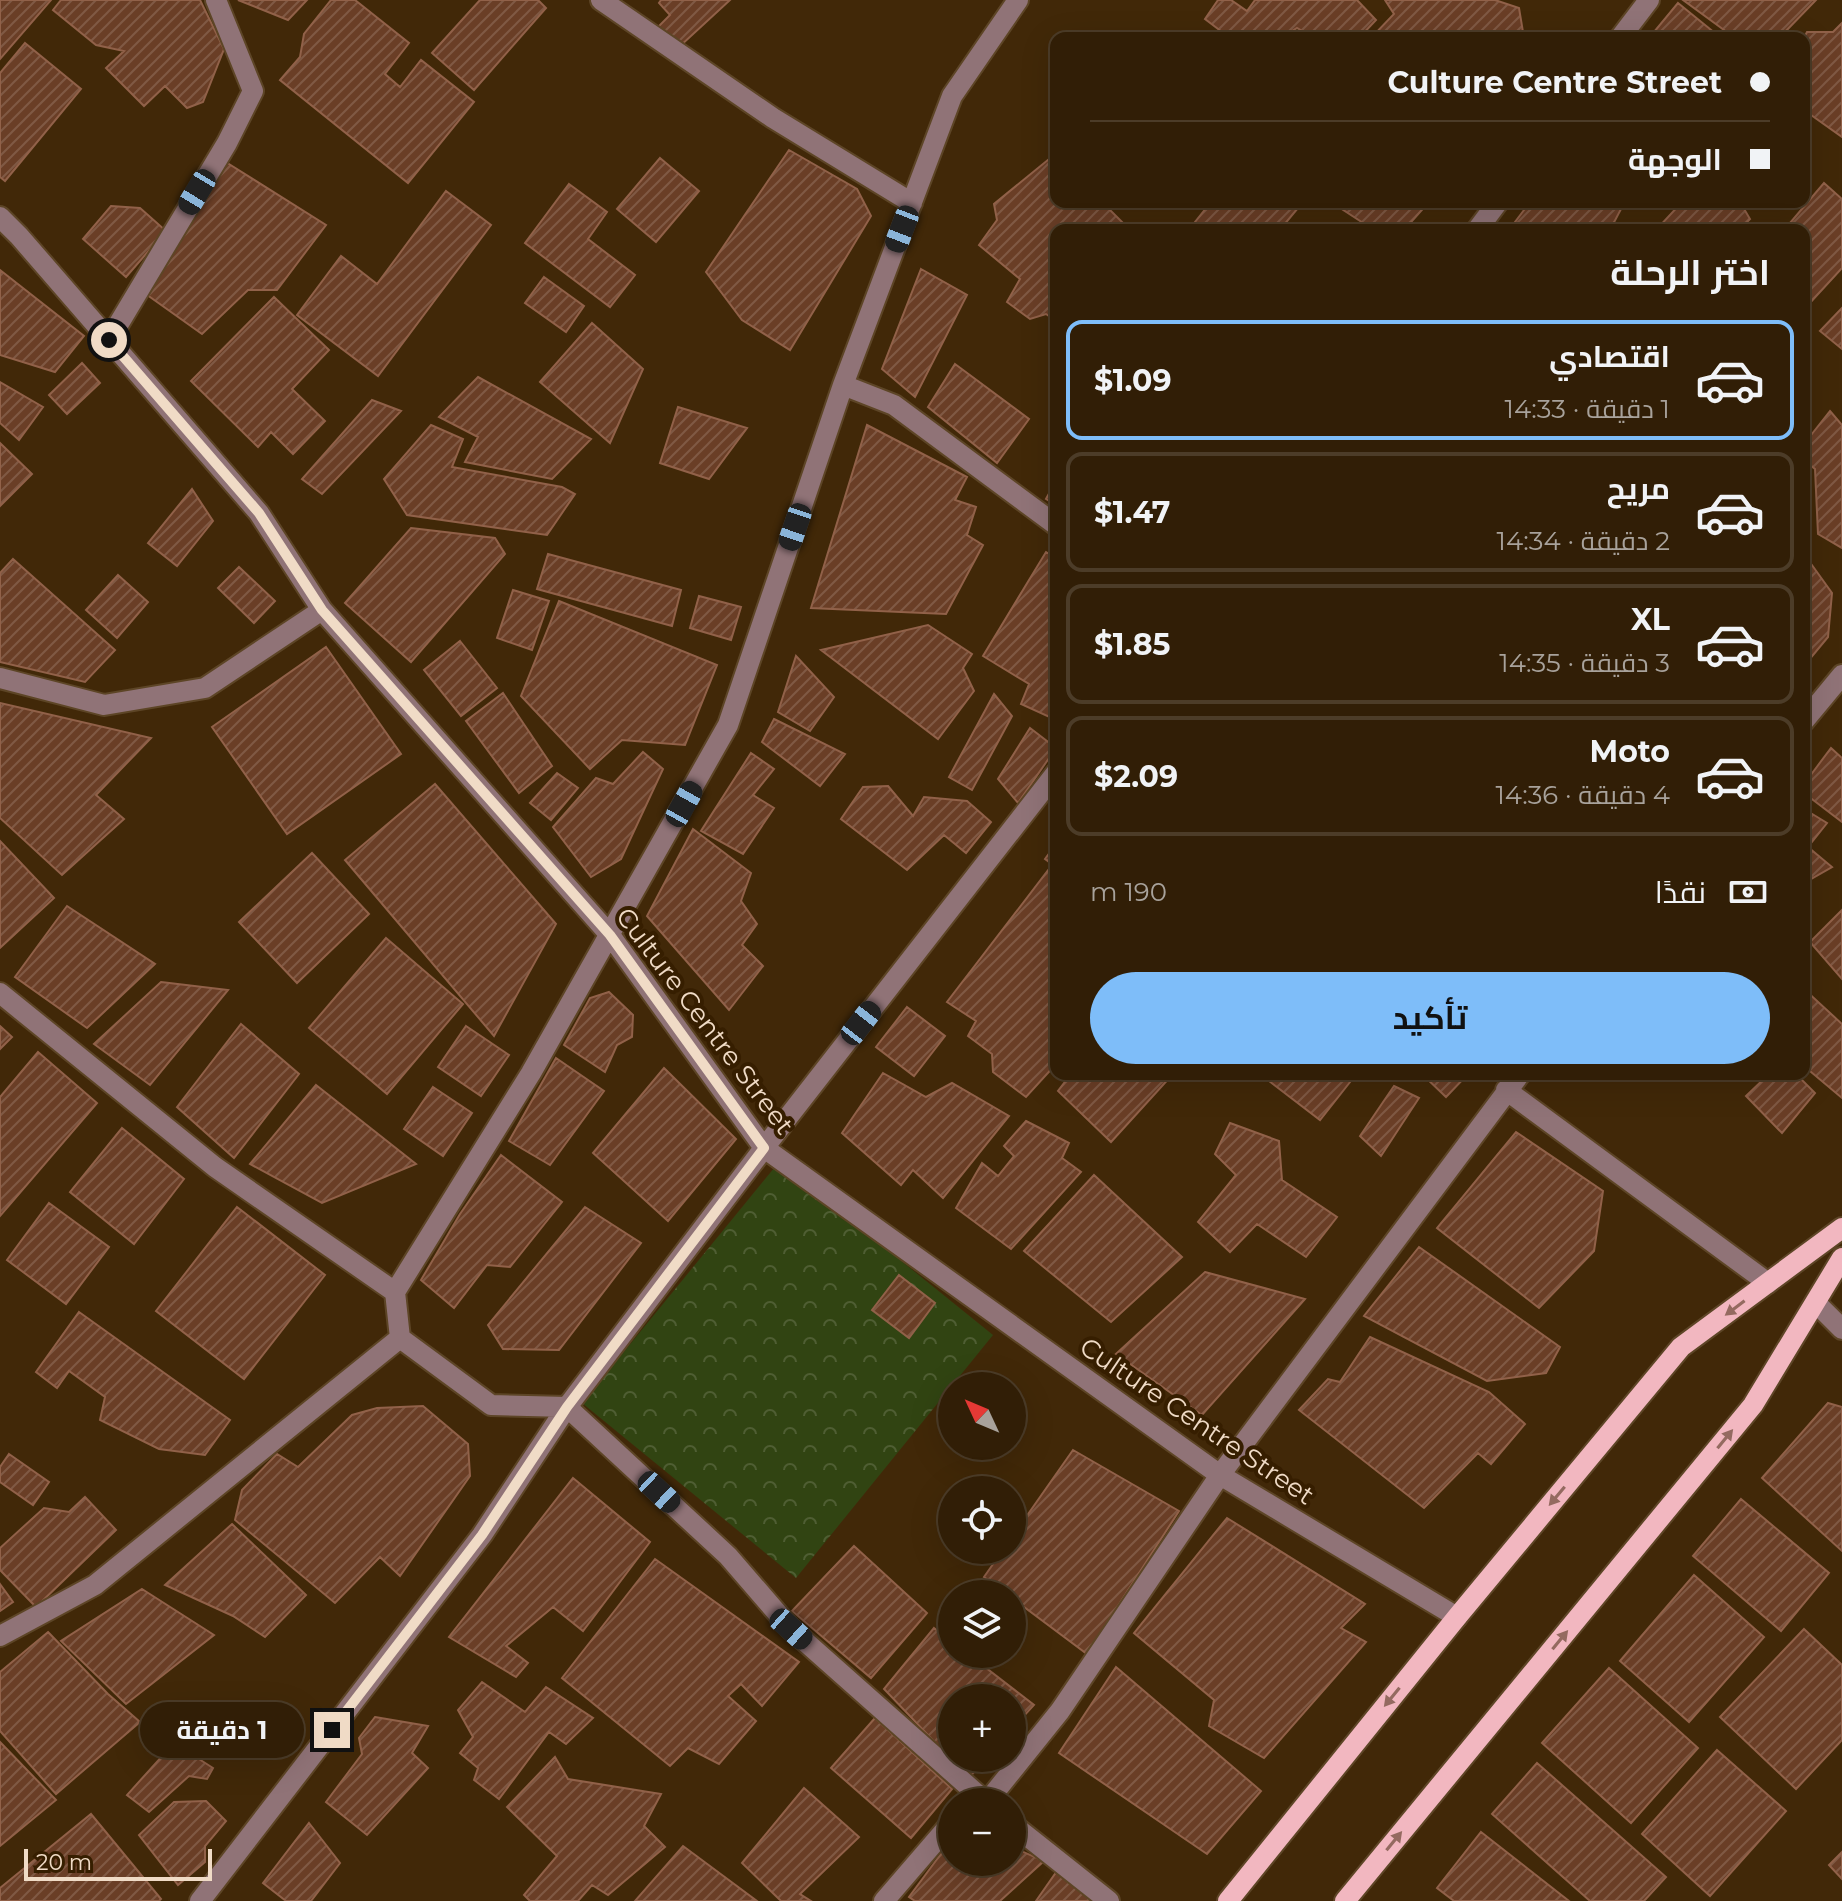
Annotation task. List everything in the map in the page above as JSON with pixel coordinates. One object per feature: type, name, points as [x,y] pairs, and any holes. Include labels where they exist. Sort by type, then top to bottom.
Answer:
[{"type":"main road","points":[[1228,1901],[1457,1617],[1681,1347],[1842,1228]]},
{"type":"main road","points":[[1345,1901],[1753,1405],[1842,1258]]},
{"type":"street","points":[[109,340],[227,143],[253,91],[216,0]]},
{"type":"street","points":[[601,0],[773,118],[912,203]]},
{"type":"street","points":[[967,1788],[791,1629],[728,1556],[567,1407],[491,1405],[400,1338],[395,1292],[531,1073],[728,725],[843,385],[952,96],[1018,0]]},
{"type":"street","points":[[1625,32],[1649,0]]},
{"type":"street","name":"Culture Centre Street","points":[[0,217],[259,513],[322,610],[610,935],[764,1148],[1220,1475],[1457,1617]]},
{"type":"street","points":[[843,385],[894,405],[1050,521]]},
{"type":"street","points":[[0,678],[104,705],[205,688],[322,610]]},
{"type":"street","points":[[1810,714],[1842,675]]},
{"type":"street","points":[[200,1901],[482,1535],[567,1407],[1050,781]]},
{"type":"street","points":[[0,993],[215,1167],[395,1292]]},
{"type":"street","points":[[991,1788],[1060,1711],[1220,1475],[1515,1080]]},
{"type":"street","points":[[1506,1090],[1768,1283]]},
{"type":"street","points":[[1816,1303],[1842,1329]]},
{"type":"street","points":[[0,1636],[95,1585],[400,1338]]},
{"type":"street","points":[[1026,1835],[1109,1901]]},
{"type":"street","points":[[884,1901],[938,1838]]},
{"type":"green space","points":[[779,1162],[993,1335],[963,1372],[938,1372],[938,1403],[796,1578],[582,1403]]},
{"type":"building","points":[[0,0],[51,0],[0,59]]},
{"type":"building","points":[[61,0],[200,0],[224,49],[203,102],[187,108],[165,86],[144,106],[106,68],[124,51],[96,45],[53,10]]},
{"type":"building","points":[[238,0],[307,0],[288,20]]},
{"type":"building","points":[[331,0],[355,0],[409,43],[385,74],[400,87],[421,60],[474,102],[408,183],[280,80],[300,57],[304,34]]},
{"type":"building","points":[[480,0],[538,0],[546,8],[474,90],[432,53]]},
{"type":"building","points":[[661,0],[730,0],[679,47],[655,30],[670,15],[659,3]]},
{"type":"building","points":[[1218,0],[1231,0],[1247,11],[1255,0],[1357,0],[1376,20],[1365,32],[1304,32],[1297,28],[1291,32],[1222,32],[1205,19]]},
{"type":"building","points":[[1385,0],[1495,0],[1519,8],[1523,32],[1377,32],[1394,14]]},
{"type":"building","points":[[1683,0],[1816,0],[1785,32],[1727,32]]},
{"type":"building","points":[[1678,3],[1714,32],[1654,32]]},
{"type":"building","points":[[1842,23],[1842,137],[1810,114],[1810,32],[1833,32]]},
{"type":"building","points":[[25,43],[81,89],[5,181],[0,177],[0,73]]},
{"type":"building","points":[[789,150],[857,189],[871,216],[790,350],[742,320],[706,272]]},
{"type":"building","points":[[660,158],[699,191],[656,242],[617,209]]},
{"type":"building","points":[[1050,158],[1050,208],[1108,208],[1124,224],[1050,224],[1050,317],[1046,314],[1030,319],[1007,302],[1020,279],[979,245],[997,220],[994,204]]},
{"type":"building","points":[[221,159],[326,225],[277,290],[248,290],[202,334],[143,292]]},
{"type":"building","points":[[1824,183],[1842,199],[1842,268],[1810,303],[1810,224],[1789,224],[1803,208],[1810,208],[1810,199]]},
{"type":"building","points":[[569,184],[607,212],[588,239],[635,275],[610,307],[525,243]]},
{"type":"building","points":[[446,191],[491,225],[378,376],[297,315],[341,256],[377,284]]},
{"type":"building","points":[[111,206],[140,208],[166,231],[126,277],[83,239]]},
{"type":"building","points":[[1206,208],[1298,208],[1285,224],[1193,224]]},
{"type":"building","points":[[1340,208],[1424,208],[1409,224],[1365,224]]},
{"type":"building","points":[[1526,208],[1621,209],[1613,224],[1514,224]]},
{"type":"building","points":[[1676,208],[1744,208],[1750,219],[1745,224],[1662,224]]},
{"type":"building","points":[[921,269],[967,295],[915,397],[882,369]]},
{"type":"building","points":[[0,270],[84,336],[55,372],[0,355]]},
{"type":"building","points":[[544,277],[584,306],[566,332],[525,303]]},
{"type":"building","points":[[274,297],[329,350],[292,389],[325,421],[293,454],[271,432],[258,447],[191,381]]},
{"type":"building","points":[[1842,308],[1842,349],[1820,331]]},
{"type":"building","points":[[592,323],[643,369],[610,443],[540,382]]},
{"type":"building","points":[[82,363],[100,383],[67,414],[49,395]]},
{"type":"building","points":[[955,364],[1029,419],[997,463],[928,407]]},
{"type":"building","points":[[478,377],[591,439],[552,479],[465,462],[478,437],[439,417]]},
{"type":"building","points":[[0,382],[43,407],[19,440],[0,423]]},
{"type":"building","points":[[372,400],[401,411],[322,494],[302,479]]},
{"type":"building","points":[[678,407],[747,428],[709,479],[660,463]]},
{"type":"building","points":[[1830,411],[1842,425],[1842,548],[1818,534],[1810,436]]},
{"type":"building","points":[[431,425],[463,439],[452,467],[562,487],[575,494],[547,535],[407,515],[384,479]]},
{"type":"building","points":[[867,425],[967,477],[955,500],[976,507],[967,535],[983,545],[946,614],[811,608]]},
{"type":"building","points":[[0,443],[32,474],[0,506]]},
{"type":"building","points":[[192,489],[213,521],[177,566],[148,543]]},
{"type":"building","points":[[411,528],[495,538],[505,554],[411,662],[345,603]]},
{"type":"building","points":[[1046,552],[1050,554],[1050,717],[1021,704],[1029,684],[983,656]]},
{"type":"building","points":[[548,554],[681,590],[672,626],[537,589]]},
{"type":"building","points":[[13,559],[115,650],[85,682],[0,662],[0,573]]},
{"type":"building","points":[[1810,562],[1832,593],[1828,637],[1810,659]]},
{"type":"building","points":[[239,567],[275,601],[254,623],[218,588]]},
{"type":"building","points":[[118,575],[148,602],[117,638],[86,610]]},
{"type":"building","points":[[513,590],[549,601],[532,650],[497,638]]},
{"type":"building","points":[[699,596],[741,607],[731,640],[690,628]]},
{"type":"building","points":[[559,601],[717,665],[685,745],[622,740],[590,769],[521,696]]},
{"type":"building","points":[[928,625],[972,654],[963,668],[974,691],[938,739],[821,650]]},
{"type":"building","points":[[460,641],[497,688],[461,716],[424,670]]},
{"type":"building","points":[[326,647],[401,754],[287,834],[212,727]]},
{"type":"building","points":[[796,656],[834,697],[810,731],[778,712]]},
{"type":"building","points":[[503,693],[552,766],[519,793],[466,721]]},
{"type":"building","points":[[994,694],[1012,716],[972,790],[949,777]]},
{"type":"building","points":[[0,703],[151,738],[96,795],[124,819],[62,875],[0,818]]},
{"type":"building","points":[[774,719],[845,754],[820,786],[762,742]]},
{"type":"building","points":[[1030,728],[1050,743],[1050,757],[1018,803],[998,779]]},
{"type":"building","points":[[1831,748],[1842,758],[1842,822],[1810,798],[1810,776]]},
{"type":"building","points":[[643,752],[663,769],[621,859],[591,877],[553,827],[596,778],[613,784]]},
{"type":"building","points":[[751,753],[774,769],[753,795],[774,808],[743,854],[701,831]]},
{"type":"building","points":[[557,773],[578,788],[551,820],[530,803]]},
{"type":"building","points":[[435,784],[556,924],[494,1036],[345,860]]},
{"type":"building","points":[[888,786],[913,816],[924,797],[967,801],[991,822],[966,853],[944,835],[907,870],[841,819],[863,787]]},
{"type":"building","points":[[1810,813],[1827,823],[1810,844]]},
{"type":"building","points":[[693,829],[751,873],[741,901],[757,924],[742,945],[763,966],[729,1010],[647,916]]},
{"type":"building","points":[[0,841],[54,898],[0,948]]},
{"type":"building","points":[[1810,849],[1832,867],[1810,880]]},
{"type":"building","points":[[312,853],[369,914],[297,983],[239,922]]},
{"type":"building","points":[[1049,869],[1050,1071],[1026,1097],[993,1072],[992,1054],[968,1036],[976,1021],[947,1002]]},
{"type":"building","points":[[67,906],[155,964],[87,1028],[15,977]]},
{"type":"building","points":[[1842,910],[1842,979],[1810,942]]},
{"type":"building","points":[[386,938],[463,1004],[387,1094],[309,1028]]},
{"type":"building","points":[[161,982],[228,990],[150,1085],[94,1044]]},
{"type":"building","points":[[609,992],[633,1015],[632,1037],[617,1045],[605,1072],[564,1045],[590,998]]},
{"type":"building","points":[[1810,995],[1842,1024],[1842,1098],[1810,1071]]},
{"type":"building","points":[[907,1007],[945,1036],[914,1076],[876,1047]]},
{"type":"building","points":[[241,1024],[299,1074],[234,1158],[177,1107]]},
{"type":"building","points":[[0,1026],[12,1037],[0,1049]]},
{"type":"building","points":[[466,1026],[509,1055],[481,1096],[438,1067]]},
{"type":"building","points":[[38,1052],[97,1103],[0,1216],[0,1097]]},
{"type":"building","points":[[556,1058],[604,1091],[550,1165],[509,1141]]},
{"type":"building","points":[[664,1068],[736,1139],[668,1221],[593,1153]]},
{"type":"building","points":[[883,1073],[926,1097],[952,1083],[1009,1116],[943,1198],[913,1170],[901,1185],[842,1133]]},
{"type":"building","points":[[1066,1080],[1168,1080],[1111,1142],[1058,1091]]},
{"type":"building","points":[[1268,1080],[1352,1080],[1320,1120]]},
{"type":"building","points":[[1428,1080],[1462,1080],[1446,1097]]},
{"type":"building","points":[[1763,1080],[1802,1080],[1815,1093],[1782,1133],[1746,1096]]},
{"type":"building","points":[[316,1085],[416,1164],[322,1203],[250,1164]]},
{"type":"building","points":[[1394,1086],[1419,1098],[1381,1156],[1360,1136]]},
{"type":"building","points":[[433,1087],[472,1113],[443,1156],[404,1129]]},
{"type":"building","points":[[1026,1121],[1069,1143],[1062,1158],[1081,1172],[1011,1249],[956,1208],[982,1163],[998,1176],[1014,1156],[1004,1146]]},
{"type":"building","points":[[1230,1123],[1279,1141],[1282,1180],[1337,1217],[1306,1257],[1257,1224],[1230,1252],[1198,1222],[1236,1175],[1215,1154]]},
{"type":"building","points":[[122,1128],[184,1179],[134,1244],[70,1192]]},
{"type":"building","points":[[1516,1132],[1603,1191],[1594,1251],[1539,1308],[1437,1228]]},
{"type":"building","points":[[501,1155],[562,1202],[510,1267],[487,1265],[454,1308],[421,1280],[460,1214]]},
{"type":"building","points":[[1094,1175],[1182,1257],[1111,1322],[1024,1251]]},
{"type":"building","points":[[49,1203],[109,1247],[66,1304],[7,1260]]},
{"type":"building","points":[[237,1207],[325,1275],[244,1379],[156,1311]]},
{"type":"building","points":[[585,1207],[641,1243],[559,1350],[503,1349],[488,1325]]},
{"type":"building","points":[[1419,1247],[1560,1347],[1546,1373],[1487,1381],[1364,1316]]},
{"type":"building","points":[[1205,1272],[1305,1299],[1202,1415],[1116,1354]]},
{"type":"building","points":[[899,1275],[935,1303],[909,1338],[872,1310]]},
{"type":"building","points":[[79,1312],[230,1420],[205,1455],[159,1449],[100,1420],[105,1397],[69,1371],[57,1388],[36,1372]]},
{"type":"building","points":[[1370,1337],[1489,1392],[1525,1424],[1491,1464],[1478,1453],[1424,1508],[1299,1410],[1328,1379],[1340,1382]]},
{"type":"building","points":[[1828,1403],[1842,1407],[1842,1551],[1762,1478]]},
{"type":"building","points":[[423,1406],[468,1444],[470,1476],[400,1576],[380,1557],[335,1603],[235,1520],[242,1490],[277,1454],[298,1467],[352,1415],[377,1408]]},
{"type":"building","points":[[1073,1450],[1179,1511],[1087,1654],[1026,1608],[1026,1580],[988,1580],[984,1577],[993,1564],[1026,1564],[1026,1517]]},
{"type":"building","points":[[9,1454],[49,1482],[33,1505],[0,1482],[0,1467]]},
{"type":"building","points":[[573,1478],[650,1542],[583,1631],[553,1607],[506,1646],[528,1663],[516,1677],[449,1637]]},
{"type":"building","points":[[85,1497],[116,1530],[36,1607],[0,1570],[0,1548],[44,1508],[69,1512]]},
{"type":"building","points":[[1741,1499],[1829,1573],[1781,1631],[1693,1556]]},
{"type":"building","points":[[1227,1518],[1365,1604],[1341,1628],[1366,1642],[1264,1758],[1209,1726],[1214,1700],[1134,1633]]},
{"type":"building","points":[[232,1524],[306,1595],[265,1637],[233,1616],[165,1585]]},
{"type":"building","points":[[854,1546],[927,1613],[871,1678],[792,1611]]},
{"type":"building","points":[[655,1559],[799,1662],[762,1706],[741,1684],[728,1696],[756,1721],[719,1764],[688,1748],[670,1766],[562,1678]]},
{"type":"building","points":[[1694,1575],[1764,1637],[1689,1722],[1620,1661]]},
{"type":"building","points":[[0,1584],[13,1602],[0,1611]]},
{"type":"building","points":[[142,1589],[214,1635],[126,1704],[61,1641]]},
{"type":"building","points":[[934,1628],[938,1631],[938,1668],[986,1668],[1007,1684],[938,1684],[938,1746],[884,1689]]},
{"type":"building","points":[[1804,1629],[1842,1665],[1842,1740],[1796,1789],[1720,1717]]},
{"type":"building","points":[[48,1632],[140,1722],[56,1794],[0,1731],[0,1672]]},
{"type":"building","points":[[1116,1667],[1261,1791],[1207,1854],[1059,1753]]},
{"type":"building","points":[[1609,1668],[1698,1748],[1631,1823],[1542,1743]]},
{"type":"building","points":[[482,1682],[525,1712],[546,1687],[593,1718],[566,1744],[549,1732],[499,1799],[474,1780],[478,1768],[460,1753],[473,1737],[458,1710]]},
{"type":"building","points":[[1026,1699],[1034,1705],[1026,1714]]},
{"type":"building","points":[[375,1717],[428,1726],[412,1753],[428,1768],[367,1835],[326,1802],[362,1754],[359,1738]]},
{"type":"building","points":[[875,1718],[951,1788],[938,1788],[938,1806],[911,1838],[831,1768]]},
{"type":"building","points":[[0,1742],[56,1800],[0,1846]]},
{"type":"building","points":[[174,1743],[213,1768],[207,1779],[189,1776],[149,1812],[127,1795]]},
{"type":"building","points":[[1717,1750],[1786,1811],[1710,1896],[1642,1834]]},
{"type":"building","points":[[555,1757],[568,1779],[661,1794],[644,1826],[665,1847],[608,1895],[592,1885],[578,1901],[530,1901],[524,1895],[557,1856],[507,1807]]},
{"type":"building","points":[[1537,1763],[1666,1877],[1644,1901],[1590,1901],[1492,1814]]},
{"type":"building","points":[[804,1788],[859,1837],[800,1894],[811,1901],[781,1901],[742,1863]]},
{"type":"building","points":[[206,1801],[226,1821],[205,1846],[205,1862],[178,1885],[139,1835],[174,1802]]},
{"type":"building","points":[[91,1814],[161,1899],[159,1901],[0,1901],[0,1888]]},
{"type":"building","points":[[309,1823],[340,1863],[311,1901],[286,1901],[263,1883]]},
{"type":"building","points":[[1481,1832],[1569,1901],[1454,1901],[1437,1888]]},
{"type":"building","points":[[683,1846],[757,1901],[635,1901]]},
{"type":"building","points":[[1842,1852],[1842,1879],[1829,1865]]},
{"type":"building","points":[[1026,1853],[1044,1861],[1000,1901],[915,1901],[909,1897],[938,1858],[938,1876],[1026,1876]]},
{"type":"building","points":[[1057,1871],[1095,1901],[1036,1901]]},
{"type":"route","points":[[109,340],[259,513],[322,610],[610,935],[764,1148],[567,1407],[482,1535],[332,1730]]}]
